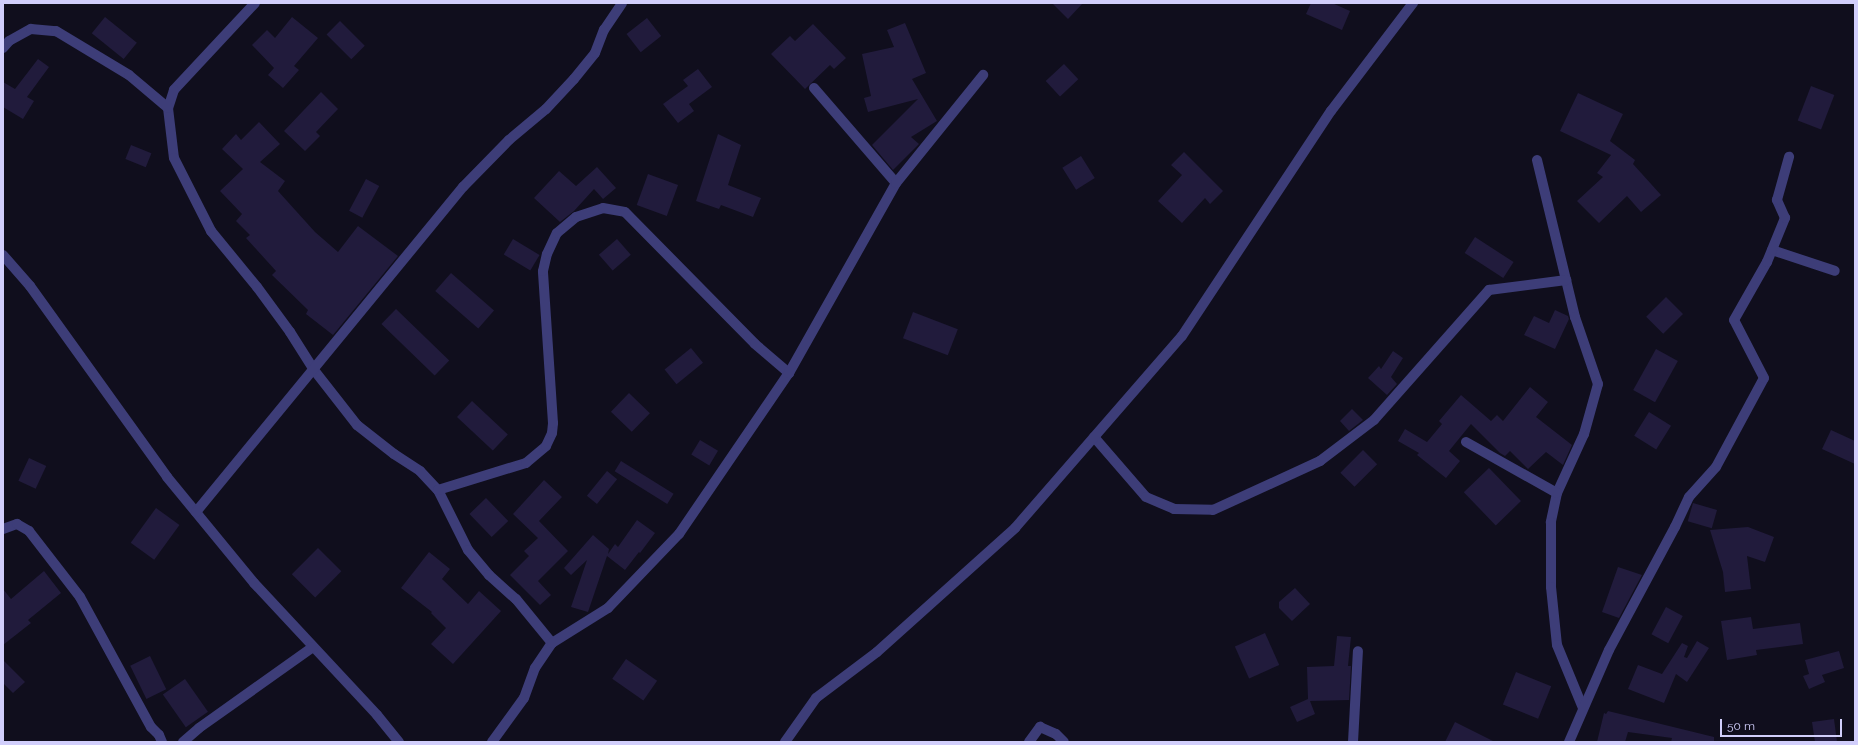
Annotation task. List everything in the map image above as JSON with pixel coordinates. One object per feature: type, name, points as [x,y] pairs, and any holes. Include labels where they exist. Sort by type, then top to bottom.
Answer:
[{"type":"street","points":[[196,512],[463,188],[509,140],[546,109],[595,54],[604,30],[622,3]]},
{"type":"street","points":[[785,742],[816,698],[877,652],[1015,528],[1182,336],[1331,111],[1413,3]]},
{"type":"street","points":[[250,5],[174,90],[168,108],[174,158],[211,231],[257,287],[290,332],[314,370],[357,425],[394,454],[420,471],[438,490],[468,550],[489,575],[516,600],[552,643]]},
{"type":"street","points":[[3,48],[9,41],[31,29],[56,31],[129,75],[168,108]]},
{"type":"street","points":[[492,742],[524,698],[535,668],[552,643],[608,608],[680,534],[789,373],[896,183],[983,75]]},
{"type":"street","points":[[814,88],[896,183]]},
{"type":"street","points":[[1569,742],[1609,650],[1675,527],[1689,497],[1716,467],[1764,378],[1734,320],[1772,250],[1785,218],[1777,200],[1789,157]]},
{"type":"street","points":[[1537,160],[1575,317],[1598,384],[1584,434],[1557,493],[1551,522],[1551,588],[1557,645],[1583,708]]},
{"type":"street","points":[[438,490],[526,463],[546,446],[552,433],[553,423],[544,278],[547,254],[558,233],[576,218],[596,210],[603,208],[625,212],[755,344],[789,373]]},
{"type":"street","points":[[1772,250],[1835,271]]},
{"type":"street","points":[[3,255],[30,286],[168,477],[254,584],[377,715],[399,742]]},
{"type":"street","points":[[1094,438],[1146,497],[1174,509],[1212,510],[1320,461],[1374,420],[1489,290],[1566,280]]},
{"type":"street","points":[[1466,442],[1557,493]]},
{"type":"street","points":[[3,529],[17,524],[29,531],[80,597],[151,727],[159,735],[162,742]]},
{"type":"street","points":[[183,742],[199,728],[313,647]]},
{"type":"street","points":[[1353,742],[1358,651]]},
{"type":"street","points":[[1029,742],[1040,727],[1056,734],[1064,742]]},
{"type":"building","points":[[1052,3],[1083,3],[1068,19]]},
{"type":"building","points":[[1311,3],[1332,3],[1350,11],[1342,30],[1306,14]]},
{"type":"building","points":[[105,17],[137,43],[124,59],[92,33]]},
{"type":"building","points":[[292,17],[318,38],[294,66],[299,70],[283,88],[268,75],[274,68],[252,45],[267,30],[275,38]]},
{"type":"building","points":[[647,18],[661,36],[641,52],[627,34]]},
{"type":"building","points":[[340,21],[365,46],[351,59],[327,34]]},
{"type":"building","points":[[905,23],[926,73],[912,79],[937,121],[911,137],[919,144],[893,170],[872,145],[918,99],[868,112],[864,98],[871,96],[862,54],[894,47],[887,30]]},
{"type":"building","points":[[813,24],[846,58],[834,69],[830,65],[805,89],[771,54],[790,36],[795,41]]},
{"type":"building","points":[[38,59],[49,67],[27,97],[34,101],[23,119],[3,107],[3,82],[15,89]]},
{"type":"building","points":[[1064,64],[1078,79],[1060,96],[1046,81]]},
{"type":"building","points":[[698,69],[712,87],[689,104],[694,111],[678,123],[663,104],[688,86],[683,80]]},
{"type":"building","points":[[1811,86],[1834,95],[1821,130],[1798,121]]},
{"type":"building","points":[[321,92],[338,109],[316,132],[320,136],[305,151],[284,131]]},
{"type":"building","points":[[1578,93],[1623,114],[1610,141],[1635,160],[1633,164],[1661,195],[1641,212],[1627,196],[1599,223],[1577,201],[1603,177],[1597,173],[1611,155],[1560,131]]},
{"type":"building","points":[[259,122],[280,144],[260,162],[285,181],[278,191],[315,232],[338,252],[358,226],[398,256],[333,335],[306,314],[308,310],[272,275],[276,271],[246,238],[250,235],[236,221],[242,214],[220,191],[243,169],[222,149],[236,134],[241,140]]},
{"type":"building","points":[[718,134],[741,145],[728,185],[761,198],[753,217],[721,205],[719,209],[696,201]]},
{"type":"building","points":[[131,145],[151,153],[146,167],[125,159]]},
{"type":"building","points":[[1184,152],[1223,191],[1210,204],[1205,198],[1182,223],[1158,201],[1182,175],[1171,165]]},
{"type":"building","points":[[1081,156],[1095,178],[1076,190],[1062,168]]},
{"type":"building","points":[[597,167],[616,188],[603,199],[594,189],[574,211],[560,222],[534,198],[559,171],[576,186]]},
{"type":"building","points":[[648,174],[678,185],[667,216],[637,205]]},
{"type":"building","points":[[366,179],[379,186],[362,218],[349,211]]},
{"type":"building","points":[[1475,237],[1514,262],[1503,278],[1465,253]]},
{"type":"building","points":[[513,239],[540,255],[530,270],[504,254]]},
{"type":"building","points":[[617,239],[631,255],[613,271],[599,255]]},
{"type":"building","points":[[451,273],[494,310],[478,329],[435,291]]},
{"type":"building","points":[[1666,297],[1683,314],[1663,334],[1646,317]]},
{"type":"building","points":[[396,309],[449,360],[435,376],[381,324]]},
{"type":"building","points":[[1555,310],[1568,316],[1569,319],[1555,349],[1524,335],[1534,316],[1549,323]]},
{"type":"building","points":[[913,312],[958,329],[948,355],[903,338]]},
{"type":"building","points":[[691,348],[703,363],[677,384],[665,369]]},
{"type":"building","points":[[1656,349],[1678,361],[1655,402],[1633,390]]},
{"type":"building","points":[[1393,351],[1403,358],[1391,377],[1397,384],[1387,395],[1368,378],[1379,366],[1381,369]]},
{"type":"building","points":[[1530,387],[1548,402],[1536,417],[1572,445],[1563,465],[1546,452],[1528,469],[1510,451],[1505,456],[1500,453],[1471,424],[1449,451],[1460,461],[1446,478],[1417,455],[1419,453],[1398,441],[1405,429],[1427,442],[1442,424],[1439,421],[1461,395],[1491,421],[1497,415],[1503,421]]},
{"type":"building","points":[[629,393],[650,413],[632,432],[611,412]]},
{"type":"building","points":[[472,401],[508,434],[493,451],[457,417]]},
{"type":"building","points":[[1352,409],[1363,420],[1349,431],[1340,421]]},
{"type":"building","points":[[1649,412],[1671,426],[1656,450],[1634,436]]},
{"type":"building","points":[[1831,430],[1855,441],[1855,464],[1822,449]]},
{"type":"building","points":[[700,440],[718,451],[709,465],[691,455]]},
{"type":"building","points":[[1363,450],[1377,464],[1355,487],[1340,473]]},
{"type":"building","points":[[29,458],[46,466],[36,489],[18,481]]},
{"type":"building","points":[[621,461],[674,494],[667,504],[615,471]]},
{"type":"building","points":[[1489,468],[1521,501],[1496,525],[1464,492]]},
{"type":"building","points":[[607,471],[617,479],[597,504],[587,496]]},
{"type":"building","points":[[544,480],[562,497],[539,521],[568,551],[538,581],[551,595],[540,605],[510,575],[529,556],[524,551],[538,538],[513,514]]},
{"type":"building","points":[[486,498],[508,521],[492,537],[469,514]]},
{"type":"building","points":[[1693,503],[1717,510],[1712,528],[1688,521]]},
{"type":"building","points":[[156,508],[179,525],[154,560],[131,543]]},
{"type":"building","points":[[637,520],[655,533],[640,553],[639,552],[625,570],[607,556],[588,612],[571,607],[587,560],[571,575],[564,568],[593,535],[609,549],[608,554],[615,544],[618,547]]},
{"type":"building","points":[[1748,527],[1774,537],[1765,562],[1747,556],[1751,589],[1725,592],[1723,572],[1710,530]]},
{"type":"building","points":[[318,548],[341,571],[315,597],[292,574]]},
{"type":"building","points":[[429,552],[450,569],[442,579],[468,604],[479,591],[501,611],[453,664],[431,644],[446,628],[431,613],[432,612],[401,588]]},
{"type":"building","points":[[1618,567],[1642,575],[1619,618],[1602,612]]},
{"type":"building","points":[[44,571],[61,593],[28,620],[31,623],[3,645],[3,589],[11,599]]},
{"type":"building","points":[[1295,588],[1310,604],[1292,621],[1279,608],[1279,602]]},
{"type":"building","points":[[1666,607],[1683,616],[1668,643],[1651,634]]},
{"type":"building","points":[[1751,617],[1753,629],[1800,623],[1803,644],[1756,650],[1757,655],[1727,660],[1721,621]]},
{"type":"building","points":[[1265,633],[1279,665],[1249,678],[1235,646]]},
{"type":"building","points":[[1337,636],[1351,637],[1348,666],[1351,666],[1349,700],[1310,701],[1315,714],[1297,722],[1290,707],[1308,699],[1307,667],[1334,666]]},
{"type":"building","points":[[1697,641],[1709,648],[1687,682],[1676,674],[1664,703],[1628,689],[1638,665],[1662,674],[1682,643],[1688,646],[1684,657],[1687,658]]},
{"type":"building","points":[[1839,651],[1844,668],[1822,675],[1825,682],[1809,689],[1803,676],[1809,674],[1805,660]]},
{"type":"building","points":[[150,656],[166,689],[146,699],[130,666]]},
{"type":"building","points":[[626,659],[657,681],[643,700],[612,679]]},
{"type":"building","points":[[3,660],[25,682],[13,693],[3,683]]},
{"type":"building","points":[[1516,672],[1551,686],[1538,719],[1503,704]]},
{"type":"building","points":[[185,679],[208,712],[186,727],[163,694]]},
{"type":"building","points":[[1608,711],[1714,737],[1714,742],[1671,742],[1672,738],[1628,732],[1625,742],[1597,742],[1604,713],[1606,714]]},
{"type":"building","points":[[1834,719],[1837,742],[1815,742],[1812,722]]},
{"type":"building","points":[[1455,722],[1495,742],[1445,742]]}]
